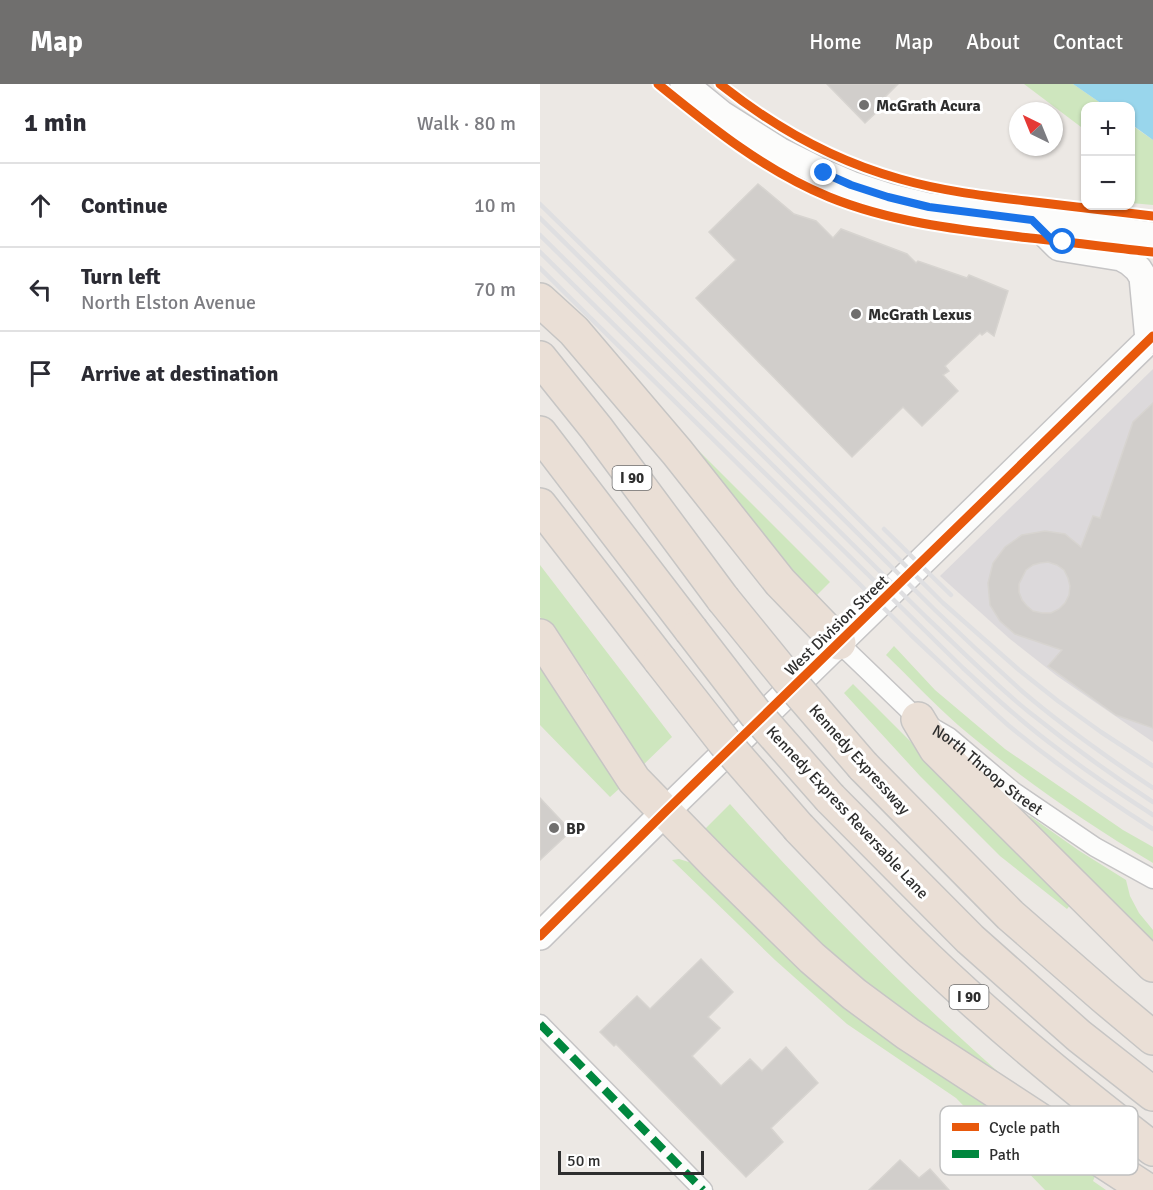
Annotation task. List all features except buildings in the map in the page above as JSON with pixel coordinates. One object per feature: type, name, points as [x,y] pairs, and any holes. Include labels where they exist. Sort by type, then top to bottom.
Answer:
[{"type":"highway","points":[[540,300],[574,331],[677,452],[780,582],[839,643]]},
{"type":"highway","name":"Kennedy Expressway","points":[[540,358],[597,429],[723,599],[863,766],[1010,915],[1153,1038]]},
{"type":"highway","name":"Kennedy Express Reversable Lane","points":[[540,433],[755,713],[830,798],[970,939],[1079,1036],[1153,1094]]},
{"type":"highway","name":"I 90","points":[[540,505],[725,743],[799,828],[927,958],[991,1017],[1097,1106]]},
{"type":"highway","points":[[540,636],[634,780],[716,864],[812,958],[855,994],[908,1034],[1018,1106]]},
{"type":"highway","points":[[918,719],[936,749],[1153,965]]},
{"type":"highway","name":"I 90","points":[[1138,1137],[1153,1149]]},
{"type":"highway","points":[[1124,1175],[1147,1190]]},
{"type":"main road","points":[[684,84],[722,115],[757,138],[824,173],[888,197],[929,207],[1153,236]]},
{"type":"main road","points":[[1032,220],[1059,247],[1121,257],[1138,269],[1143,277],[1151,338]]},
{"type":"main road","name":"West Division Street","points":[[540,936],[664,812],[1151,338]]},
{"type":"street","name":"North Throop Street","points":[[839,643],[918,719],[949,737],[1023,798],[1095,846],[1153,879]]},
{"type":"street","points":[[540,1024],[704,1190]]},
{"type":"shaded area","points":[[1153,369],[1153,742],[1057,676],[1010,639],[940,576]]},
{"type":"green space","points":[[1024,84],[1073,84],[1099,102],[1081,102],[1081,127],[1063,113],[1063,102],[1048,102]]},
{"type":"green space","points":[[1135,127],[1153,140],[1153,205],[1135,203]]},
{"type":"green space","points":[[662,414],[830,582],[812,600]]},
{"type":"green space","points":[[540,565],[672,737],[641,767],[636,763],[587,674],[582,678],[540,617]]},
{"type":"green space","points":[[894,646],[935,690],[1005,749],[1123,830],[1153,847],[1153,863],[1052,798],[958,725],[886,655]]},
{"type":"green space","points":[[540,662],[620,788],[610,797],[540,725]]},
{"type":"green space","points":[[853,684],[1072,903],[1067,909],[1000,856],[920,776],[844,693]]},
{"type":"green space","points":[[730,804],[799,880],[871,953],[1021,1092],[854,978],[704,830]]},
{"type":"green space","points":[[1030,816],[1126,880],[1130,896],[1139,913],[1153,930],[1153,949],[1023,822]]},
{"type":"green space","points":[[679,859],[692,863],[1008,1106],[964,1106],[956,1098],[847,1024],[775,960],[672,860]]},
{"type":"green space","points":[[1030,1175],[1096,1175],[1093,1181],[1106,1190],[1045,1190]]},
{"type":"water","points":[[1073,84],[1153,84],[1153,140],[1135,127],[1135,102],[1099,102]]},
{"type":"railway","points":[[540,204],[943,603],[1058,701],[1153,766]]},
{"type":"railway","points":[[540,218],[935,610],[1023,692],[1054,718],[1153,788]]},
{"type":"railway","points":[[540,235],[990,678],[1059,736],[1153,802]]},
{"type":"railway","points":[[540,252],[974,678],[1021,720],[1069,758],[1153,815]]},
{"type":"railway","points":[[540,268],[911,635],[983,703],[1061,766],[1153,829]]},
{"type":"railway","points":[[884,529],[951,595]]},
{"type":"marked path","points":[[540,1024],[703,1190]]},
{"type":"cycle path","points":[[658,84],[739,147],[761,161],[805,186],[853,206],[903,219],[953,228],[1153,252]]},
{"type":"cycle path","points":[[720,84],[783,128],[806,141],[876,172],[932,187],[979,195],[1153,216]]},
{"type":"cycle path","points":[[540,936],[1153,336]]},
{"type":"place","name":"McGrath Acura","points":[[864,105]]},
{"type":"place","name":"McGrath Lexus","points":[[856,314]]},
{"type":"place","name":"BP","points":[[554,828]]},
{"type":"route","points":[[824,173],[888,197],[929,207],[1032,220],[1053,241],[1063,242]]}]
